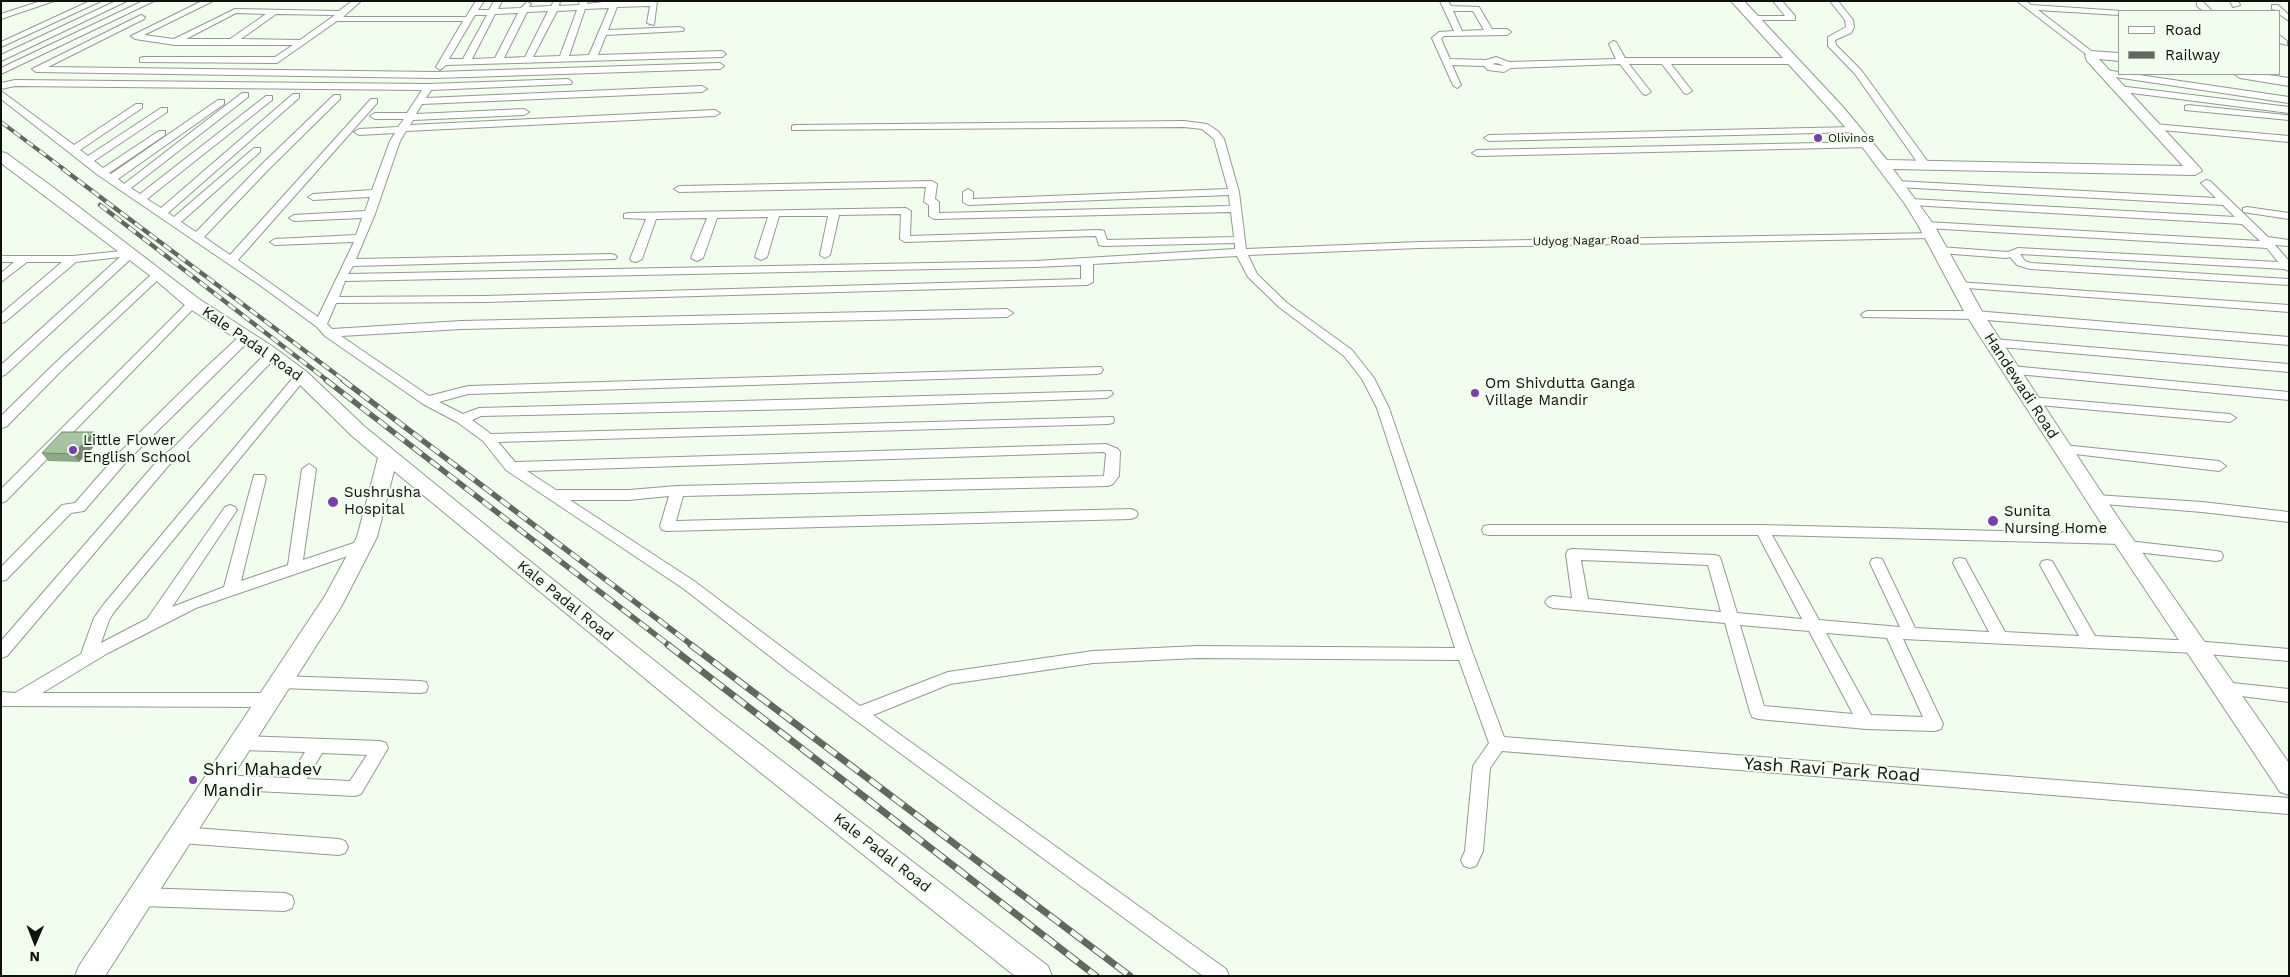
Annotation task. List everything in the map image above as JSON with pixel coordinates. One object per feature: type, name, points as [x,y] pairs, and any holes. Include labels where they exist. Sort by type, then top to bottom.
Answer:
[{"type":"street","points":[[1,17],[50,1]]},
{"type":"street","points":[[1,45],[97,1]]},
{"type":"street","points":[[1,58],[123,1]]},
{"type":"street","points":[[1,71],[150,1]]},
{"type":"street","points":[[209,1],[136,36],[175,42],[291,44],[300,42]]},
{"type":"street","points":[[251,1],[143,60],[277,60],[357,1]]},
{"type":"street","points":[[248,11],[263,1]]},
{"type":"street","points":[[294,12],[308,1]]},
{"type":"street","points":[[317,12],[331,1]]},
{"type":"street","points":[[325,328],[332,300],[370,214],[401,129],[480,1]]},
{"type":"street","points":[[466,61],[498,1]]},
{"type":"street","name":"Handewadi Road","points":[[1737,1],[1868,145],[1911,202],[1958,286],[1993,343],[2124,543],[2195,647],[2282,767],[2289,784]]},
{"type":"street","points":[[1754,18],[1792,18],[1777,1]]},
{"type":"street","points":[[1834,1],[1848,20],[1850,27],[1848,31],[1831,39],[1832,46],[1858,72],[1924,164]]},
{"type":"street","points":[[1882,164],[2195,171],[2097,64],[2021,1]]},
{"type":"street","points":[[231,12],[317,12],[338,16],[471,16],[527,6],[654,2],[651,23]]},
{"type":"street","points":[[592,58],[614,3]]},
{"type":"street","points":[[528,59],[556,4]]},
{"type":"street","points":[[564,58],[583,4]]},
{"type":"street","points":[[2200,4],[2207,10]]},
{"type":"street","points":[[1446,5],[1476,9],[1489,32]]},
{"type":"street","points":[[1446,5],[1459,33]]},
{"type":"street","points":[[498,60],[527,6]]},
{"type":"street","points":[[2275,7],[2278,10]]},
{"type":"street","points":[[2029,8],[2118,13]]},
{"type":"street","points":[[231,43],[274,12]]},
{"type":"street","points":[[1,85],[141,17]]},
{"type":"street","points":[[602,33],[680,29]]},
{"type":"street","points":[[1457,85],[1436,38],[1442,34],[1507,32]]},
{"type":"street","points":[[1613,44],[1622,61],[1646,92]]},
{"type":"street","points":[[444,62],[722,54]]},
{"type":"street","points":[[2097,64],[2118,57]]},
{"type":"street","points":[[1446,62],[1487,63],[1496,60],[1508,65],[1622,61],[1792,61]]},
{"type":"street","points":[[1664,61],[1687,91]]},
{"type":"street","points":[[2097,64],[2118,67]]},
{"type":"street","points":[[2097,64],[2118,68]]},
{"type":"street","points":[[37,68],[56,70],[435,75],[721,70],[617,79]]},
{"type":"street","points":[[2156,75],[2289,100]]},
{"type":"street","points":[[2172,75],[2289,92]]},
{"type":"street","points":[[2246,75],[2289,82]]},
{"type":"street","points":[[1,85],[15,83],[284,88],[428,87],[578,81]]},
{"type":"street","points":[[419,101],[702,89]]},
{"type":"street","points":[[2119,89],[2289,110]]},
{"type":"street","points":[[1,94],[72,151],[231,261],[349,347],[427,401],[462,419],[488,438],[511,467],[689,585],[796,668],[1220,976]]},
{"type":"street","points":[[107,176],[232,95]]},
{"type":"street","points":[[124,188],[245,95]]},
{"type":"street","points":[[162,213],[296,96]]},
{"type":"street","points":[[197,238],[264,168],[337,97]]},
{"type":"street","points":[[141,199],[269,98]]},
{"type":"street","points":[[231,261],[374,101]]},
{"type":"street","points":[[375,116],[409,117],[702,105]]},
{"type":"street","points":[[72,151],[139,106]]},
{"type":"street","points":[[87,161],[164,110]]},
{"type":"street","points":[[2289,119],[2190,111],[2289,125]]},
{"type":"street","points":[[107,176],[192,112]]},
{"type":"street","points":[[359,132],[715,113]]},
{"type":"street","points":[[795,128],[1195,124],[1210,129],[1219,140],[1234,192],[1240,246],[1252,275],[1261,287],[1283,305],[1348,353],[1368,378],[1383,408],[1498,744],[1482,766],[1474,850],[1470,860]]},
{"type":"street","points":[[2154,127],[2289,139]]},
{"type":"street","points":[[1489,138],[1855,130]]},
{"type":"street","points":[[1477,153],[1868,145]]},
{"type":"street","points":[[175,222],[257,150]]},
{"type":"street","name":"Kale Padal Road","points":[[1,156],[49,191],[93,227],[131,253],[193,303],[272,354],[301,376],[358,432],[713,721],[1038,976]]},
{"type":"street","points":[[2206,183],[2226,202],[2247,216],[2288,267]]},
{"type":"street","points":[[678,189],[932,184],[929,202],[934,202],[934,216],[1236,209]]},
{"type":"street","points":[[1897,184],[2226,202]]},
{"type":"street","points":[[968,192],[968,202],[1234,192]]},
{"type":"street","points":[[313,197],[377,193]]},
{"type":"street","points":[[1911,202],[2247,216],[2289,216]]},
{"type":"street","points":[[628,216],[906,211],[905,239],[1100,233],[1103,243],[1240,246]]},
{"type":"street","points":[[825,255],[834,212]]},
{"type":"street","points":[[294,218],[370,214]]},
{"type":"street","points":[[761,257],[774,214]]},
{"type":"street","points":[[697,258],[714,215]]},
{"type":"street","points":[[636,259],[652,216]]},
{"type":"street","points":[[1932,237],[2289,243]]},
{"type":"street","points":[[1932,237],[2006,255]]},
{"type":"street","name":"Udyog Nagar Road","points":[[1240,246],[1932,237]]},
{"type":"street","points":[[275,242],[360,238]]},
{"type":"street","points":[[341,278],[1087,262],[1240,246]]},
{"type":"street","points":[[2288,267],[2018,251],[2014,253],[2021,263],[2030,266],[2289,282]]},
{"type":"street","points":[[1,260],[24,258],[73,259],[131,253]]},
{"type":"street","points":[[1,372],[131,253]]},
{"type":"street","points":[[348,263],[611,257]]},
{"type":"street","points":[[1,279],[24,258]]},
{"type":"street","points":[[1,320],[73,259]]},
{"type":"street","points":[[332,300],[485,300],[1087,282],[1087,262]]},
{"type":"street","points":[[1,424],[58,367],[158,274]]},
{"type":"street","points":[[1958,286],[2289,310]]},
{"type":"street","points":[[1,498],[193,303]]},
{"type":"street","points":[[325,328],[371,329],[1007,313]]},
{"type":"street","points":[[1867,315],[1975,315],[2289,341]]},
{"type":"street","points":[[349,347],[360,335],[371,329]]},
{"type":"street","points":[[1,576],[67,508],[79,508],[122,458],[246,337]]},
{"type":"street","points":[[1993,343],[2289,368]]},
{"type":"street","points":[[1,652],[164,462],[179,450],[272,354]]},
{"type":"street","points":[[427,401],[468,390],[1097,370]]},
{"type":"street","points":[[2011,370],[2289,396]]},
{"type":"street","points":[[87,658],[102,618],[109,608],[301,376]]},
{"type":"street","points":[[462,419],[478,412],[781,406],[1107,394]]},
{"type":"street","points":[[2031,401],[2230,418]]},
{"type":"street","points":[[488,438],[1108,420]]},
{"type":"street","points":[[511,467],[1106,448],[1113,452],[1112,476],[1108,481],[555,495]]},
{"type":"street","points":[[2063,449],[2219,466]]},
{"type":"street","points":[[89,976],[334,601],[367,536],[388,456]]},
{"type":"street","points":[[295,568],[309,469]]},
{"type":"street","points":[[231,590],[259,478]]},
{"type":"street","points":[[677,491],[667,526],[1131,514]]},
{"type":"street","points":[[2096,500],[2202,507],[2289,516]]},
{"type":"street","points":[[153,621],[230,510]]},
{"type":"street","points":[[1490,530],[1762,530],[2124,543],[2216,556]]},
{"type":"street","points":[[1762,530],[1866,722]]},
{"type":"street","points":[[9,700],[153,621],[191,604],[363,545]]},
{"type":"street","points":[[1581,605],[1573,554],[1714,560],[1758,712],[1866,722],[1935,724],[1892,633]]},
{"type":"street","points":[[1878,563],[1910,633]]},
{"type":"street","points":[[1960,563],[2000,638]]},
{"type":"street","points":[[2047,565],[2090,642]]},
{"type":"street","points":[[1553,602],[1892,633],[2195,647],[2289,655]]},
{"type":"street","points":[[860,713],[948,678],[1092,657],[1197,652],[1466,654]]},
{"type":"street","points":[[9,700],[420,687]]},
{"type":"street","points":[[2224,688],[2289,696]]},
{"type":"street","points":[[216,782],[355,789],[380,748],[242,743]]},
{"type":"street","name":"Yash Ravi Park Road","points":[[1498,744],[2289,806]]},
{"type":"street","points":[[294,786],[317,746]]},
{"type":"street","points":[[181,835],[339,847]]},
{"type":"street","points":[[140,897],[285,902]]},
{"type":"building","points":[[62,432],[94,432],[73,454],[42,453]]},
{"type":"railway","points":[[1,122],[65,170]]},
{"type":"railway","points":[[63,169],[345,381]]},
{"type":"railway","points":[[100,205],[328,381]]},
{"type":"railway","points":[[326,380],[670,646]]},
{"type":"railway","points":[[343,380],[693,646]]},
{"type":"railway","points":[[668,645],[1096,976]]},
{"type":"railway","points":[[691,645],[1130,976]]},
{"type":"place","name":"Olivinos","points":[[1818,138]]},
{"type":"place","name":"Om Shivdutta Ganga Village Mandir","points":[[1475,393]]},
{"type":"place","name":"Little Flower English School","points":[[73,450]]},
{"type":"place","name":"Sushrusha Hospital","points":[[333,502]]},
{"type":"place","name":"Sunita Nursing Home","points":[[1993,521]]},
{"type":"place","name":"Shri Mahadev Mandir","points":[[193,780]]}]
